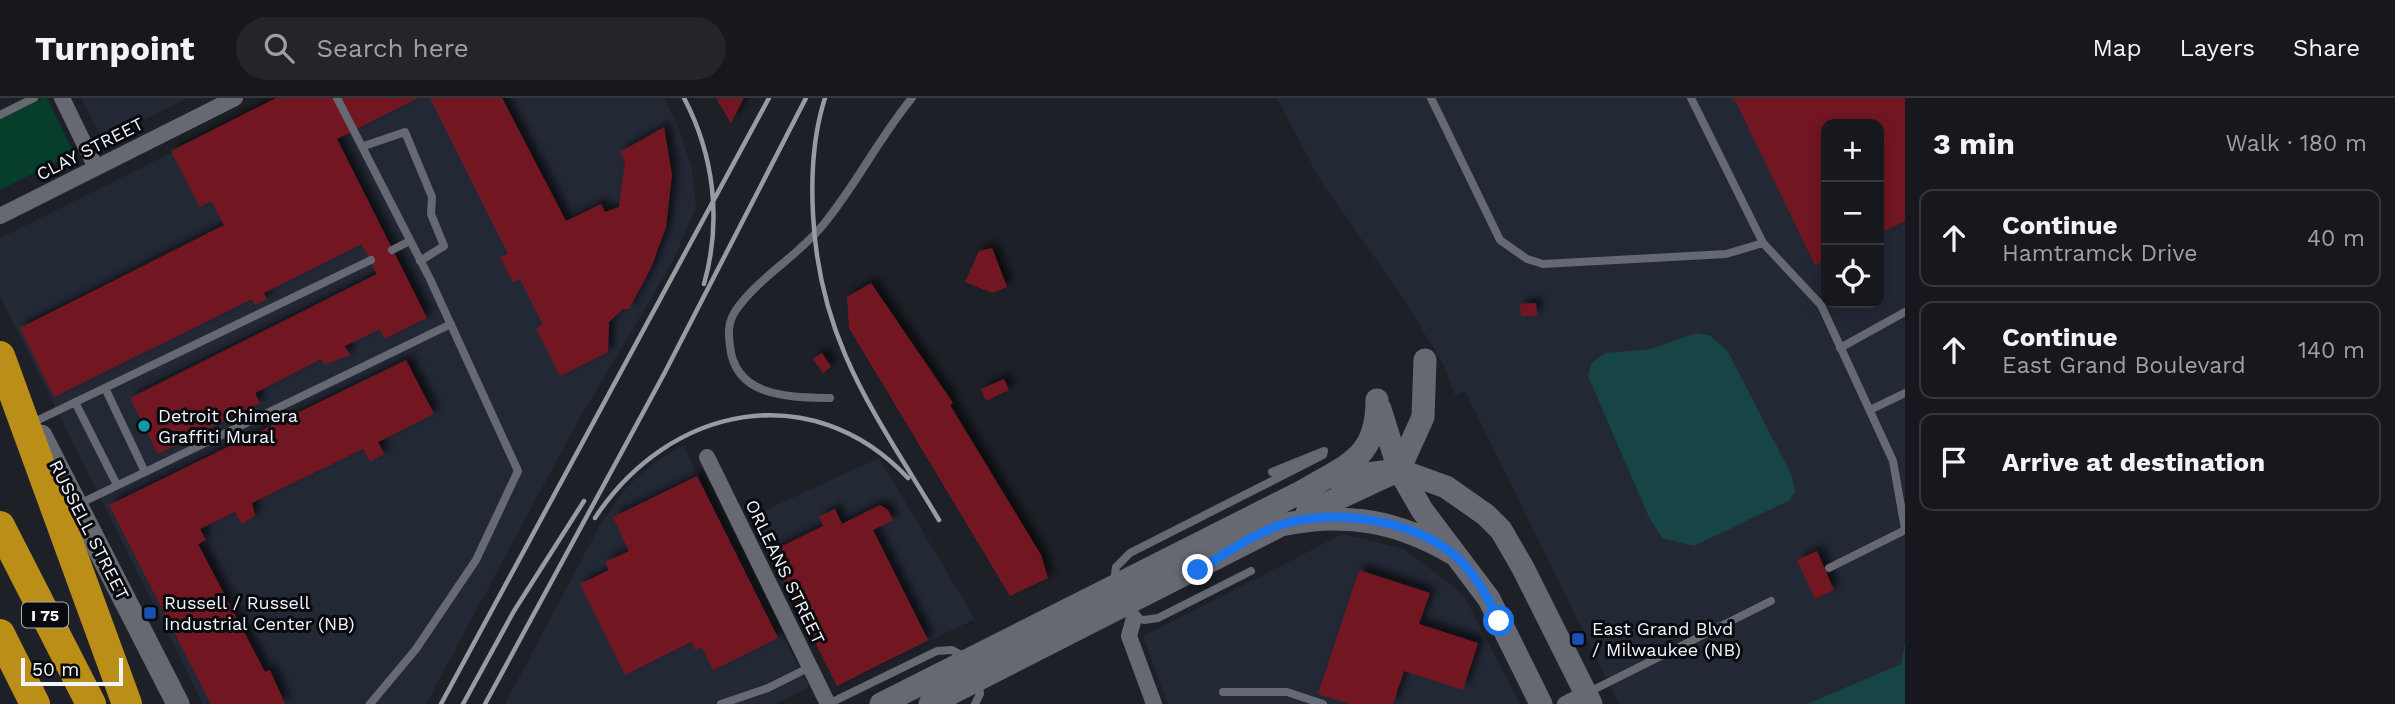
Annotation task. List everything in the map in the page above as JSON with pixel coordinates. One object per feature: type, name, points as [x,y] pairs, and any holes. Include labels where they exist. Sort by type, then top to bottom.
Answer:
[{"type":"highway","points":[[0,356],[127,704]]},
{"type":"highway","name":"I 75","points":[[0,526],[91,704]]},
{"type":"highway","name":"I 75","points":[[0,634],[35,704]]},
{"type":"highway","points":[[0,679],[13,704]]},
{"type":"main road","name":"RUSSELL STREET","points":[[0,356],[178,704]]},
{"type":"main road","points":[[930,704],[1198,570],[1281,525],[1399,470],[1423,417],[1425,360]]},
{"type":"main road","points":[[888,701],[1303,491],[1354,460],[1365,449],[1377,425],[1377,400],[1399,470],[1422,510],[1489,599],[1541,704]]},
{"type":"main road","points":[[1303,491],[1352,474],[1399,470],[1446,487],[1472,503],[1501,530],[1589,699]]},
{"type":"main road","points":[[1281,525],[1331,516],[1387,524],[1420,536],[1454,554]]},
{"type":"street","points":[[62,98],[96,168]]},
{"type":"street","name":"CLAY STREET","points":[[0,216],[235,98]]},
{"type":"street","name":"ORLEANS STREET","points":[[707,457],[828,704]]},
{"type":"street","points":[[1134,618],[1129,636],[1153,704]]},
{"type":"street","points":[[1566,704],[1589,699]]},
{"type":"lane","points":[[0,114],[34,98]]},
{"type":"lane","points":[[337,98],[364,146],[451,324],[518,471],[476,559],[416,649],[370,704]]},
{"type":"lane","points":[[830,398],[797,397],[762,391],[750,384],[733,363],[729,326],[738,308],[822,226],[912,98]]},
{"type":"lane","points":[[1432,98],[1500,240],[1527,259],[1543,264],[1726,254],[1763,243]]},
{"type":"lane","points":[[1691,98],[1763,243],[1821,305],[1893,461],[1905,529],[1829,568]]},
{"type":"lane","points":[[364,146],[405,132],[432,197],[431,214],[444,246],[420,261]]},
{"type":"lane","points":[[393,250],[410,241]]},
{"type":"lane","points":[[34,422],[371,260]]},
{"type":"lane","points":[[1840,348],[1905,312]]},
{"type":"lane","points":[[76,505],[451,324]]},
{"type":"lane","points":[[104,388],[145,472]]},
{"type":"lane","points":[[1870,410],[1905,393]]},
{"type":"lane","points":[[75,402],[117,485]]},
{"type":"lane","points":[[1251,571],[1158,618],[1134,618],[1122,605],[1114,582],[1116,567],[1124,557],[1323,455],[1324,451],[1272,472]]},
{"type":"lane","points":[[1589,699],[1771,601]]},
{"type":"lane","points":[[828,704],[946,649],[962,654],[974,669],[980,689],[975,704]]},
{"type":"lane","points":[[721,704],[768,688],[810,667]]},
{"type":"lane","points":[[1223,692],[1287,692],[1323,704]]},
{"type":"shaded area","points":[[47,98],[74,153],[0,190],[0,119]]},
{"type":"shaded area","points":[[81,98],[187,98],[103,140]]},
{"type":"shaded area","points":[[281,98],[664,98],[692,168],[696,207],[672,263],[578,421],[426,704],[203,704],[0,296],[0,238]]},
{"type":"shaded area","points":[[1277,98],[1905,98],[1905,704],[1619,704],[1465,391],[1455,395],[1444,366],[1404,299],[1320,180]]},
{"type":"shaded area","points":[[1696,333],[1709,335],[1727,350],[1792,476],[1795,492],[1790,500],[1694,546],[1662,538],[1648,515],[1588,376],[1591,363],[1605,353],[1651,349]]},
{"type":"shaded area","points":[[683,445],[809,687],[775,704],[505,704],[600,525],[627,487],[654,463]]},
{"type":"shaded area","points":[[879,458],[975,619],[836,685],[755,515]]},
{"type":"shaded area","points":[[1343,534],[1404,549],[1463,594],[1520,704],[1168,704],[1143,636]]},
{"type":"shaded area","points":[[1905,642],[1905,704],[1807,704],[1901,664]]},
{"type":"building","points":[[276,98],[418,98],[337,139],[427,318],[384,339],[380,329],[345,346],[350,355],[324,365],[321,359],[255,393],[260,403],[158,454],[130,398],[377,274],[362,244],[264,293],[267,299],[255,305],[252,299],[54,397],[20,328],[224,225],[211,201],[200,207],[171,151]]},
{"type":"building","points":[[430,98],[502,98],[566,221],[601,204],[605,212],[619,207],[625,161],[620,152],[664,127],[672,175],[666,227],[651,268],[629,309],[623,309],[609,322],[608,352],[560,376],[536,328],[543,325],[520,279],[513,282],[500,257],[508,254]]},
{"type":"building","points":[[716,98],[744,98],[731,123]]},
{"type":"building","points":[[1734,98],[1905,98],[1905,221],[1884,232],[1884,119],[1821,119],[1821,262],[1815,265]]},
{"type":"building","points":[[992,248],[1007,287],[993,293],[965,282],[979,251]]},
{"type":"building","points":[[871,283],[953,403],[950,405],[1041,555],[1048,578],[1010,596],[849,328],[847,297]]},
{"type":"building","points":[[1536,303],[1537,316],[1521,316],[1520,304]]},
{"type":"building","points":[[822,353],[831,367],[823,373],[813,359]]},
{"type":"building","points":[[406,360],[434,414],[378,442],[384,454],[370,461],[363,449],[252,503],[255,516],[242,524],[235,512],[200,529],[206,540],[198,544],[265,672],[270,670],[285,704],[211,704],[109,505]]},
{"type":"building","points":[[1004,379],[1009,390],[986,401],[981,389]]},
{"type":"building","points":[[697,476],[778,638],[713,670],[702,647],[695,650],[691,642],[625,675],[580,584],[609,570],[605,562],[629,551],[613,517]]},
{"type":"building","points":[[880,505],[888,510],[893,520],[873,530],[928,640],[837,686],[770,552],[823,526],[819,517],[835,509],[842,524]]},
{"type":"building","points":[[1817,551],[1834,590],[1815,599],[1797,560]]},
{"type":"building","points":[[1359,570],[1430,593],[1419,624],[1478,643],[1463,690],[1404,671],[1393,704],[1350,704],[1318,694]]},
{"type":"railway","points":[[684,98],[702,142],[712,189],[713,236],[704,284]]},
{"type":"railway","points":[[441,704],[769,98]]},
{"type":"railway","points":[[485,704],[664,374],[806,98]]},
{"type":"railway","points":[[825,98],[815,141],[812,185],[818,260],[826,301],[839,339],[873,411],[939,520]]},
{"type":"railway","points":[[595,518],[625,480],[661,450],[701,429],[743,417],[786,416],[828,425],[870,446],[908,478]]},
{"type":"railway","points":[[463,704],[514,611],[584,501]]},
{"type":"place","name":"Detroit Chimera Graffiti Mural","points":[[144,426]]},
{"type":"place","name":"Russell / Russell Industrial Center (NB)","points":[[150,613]]},
{"type":"place","name":"East Grand Blvd / Milwaukee (NB)","points":[[1578,639]]},
{"type":"route","points":[[1198,570],[1281,525],[1331,516],[1387,524],[1420,536],[1454,554],[1489,599],[1499,621]]}]
